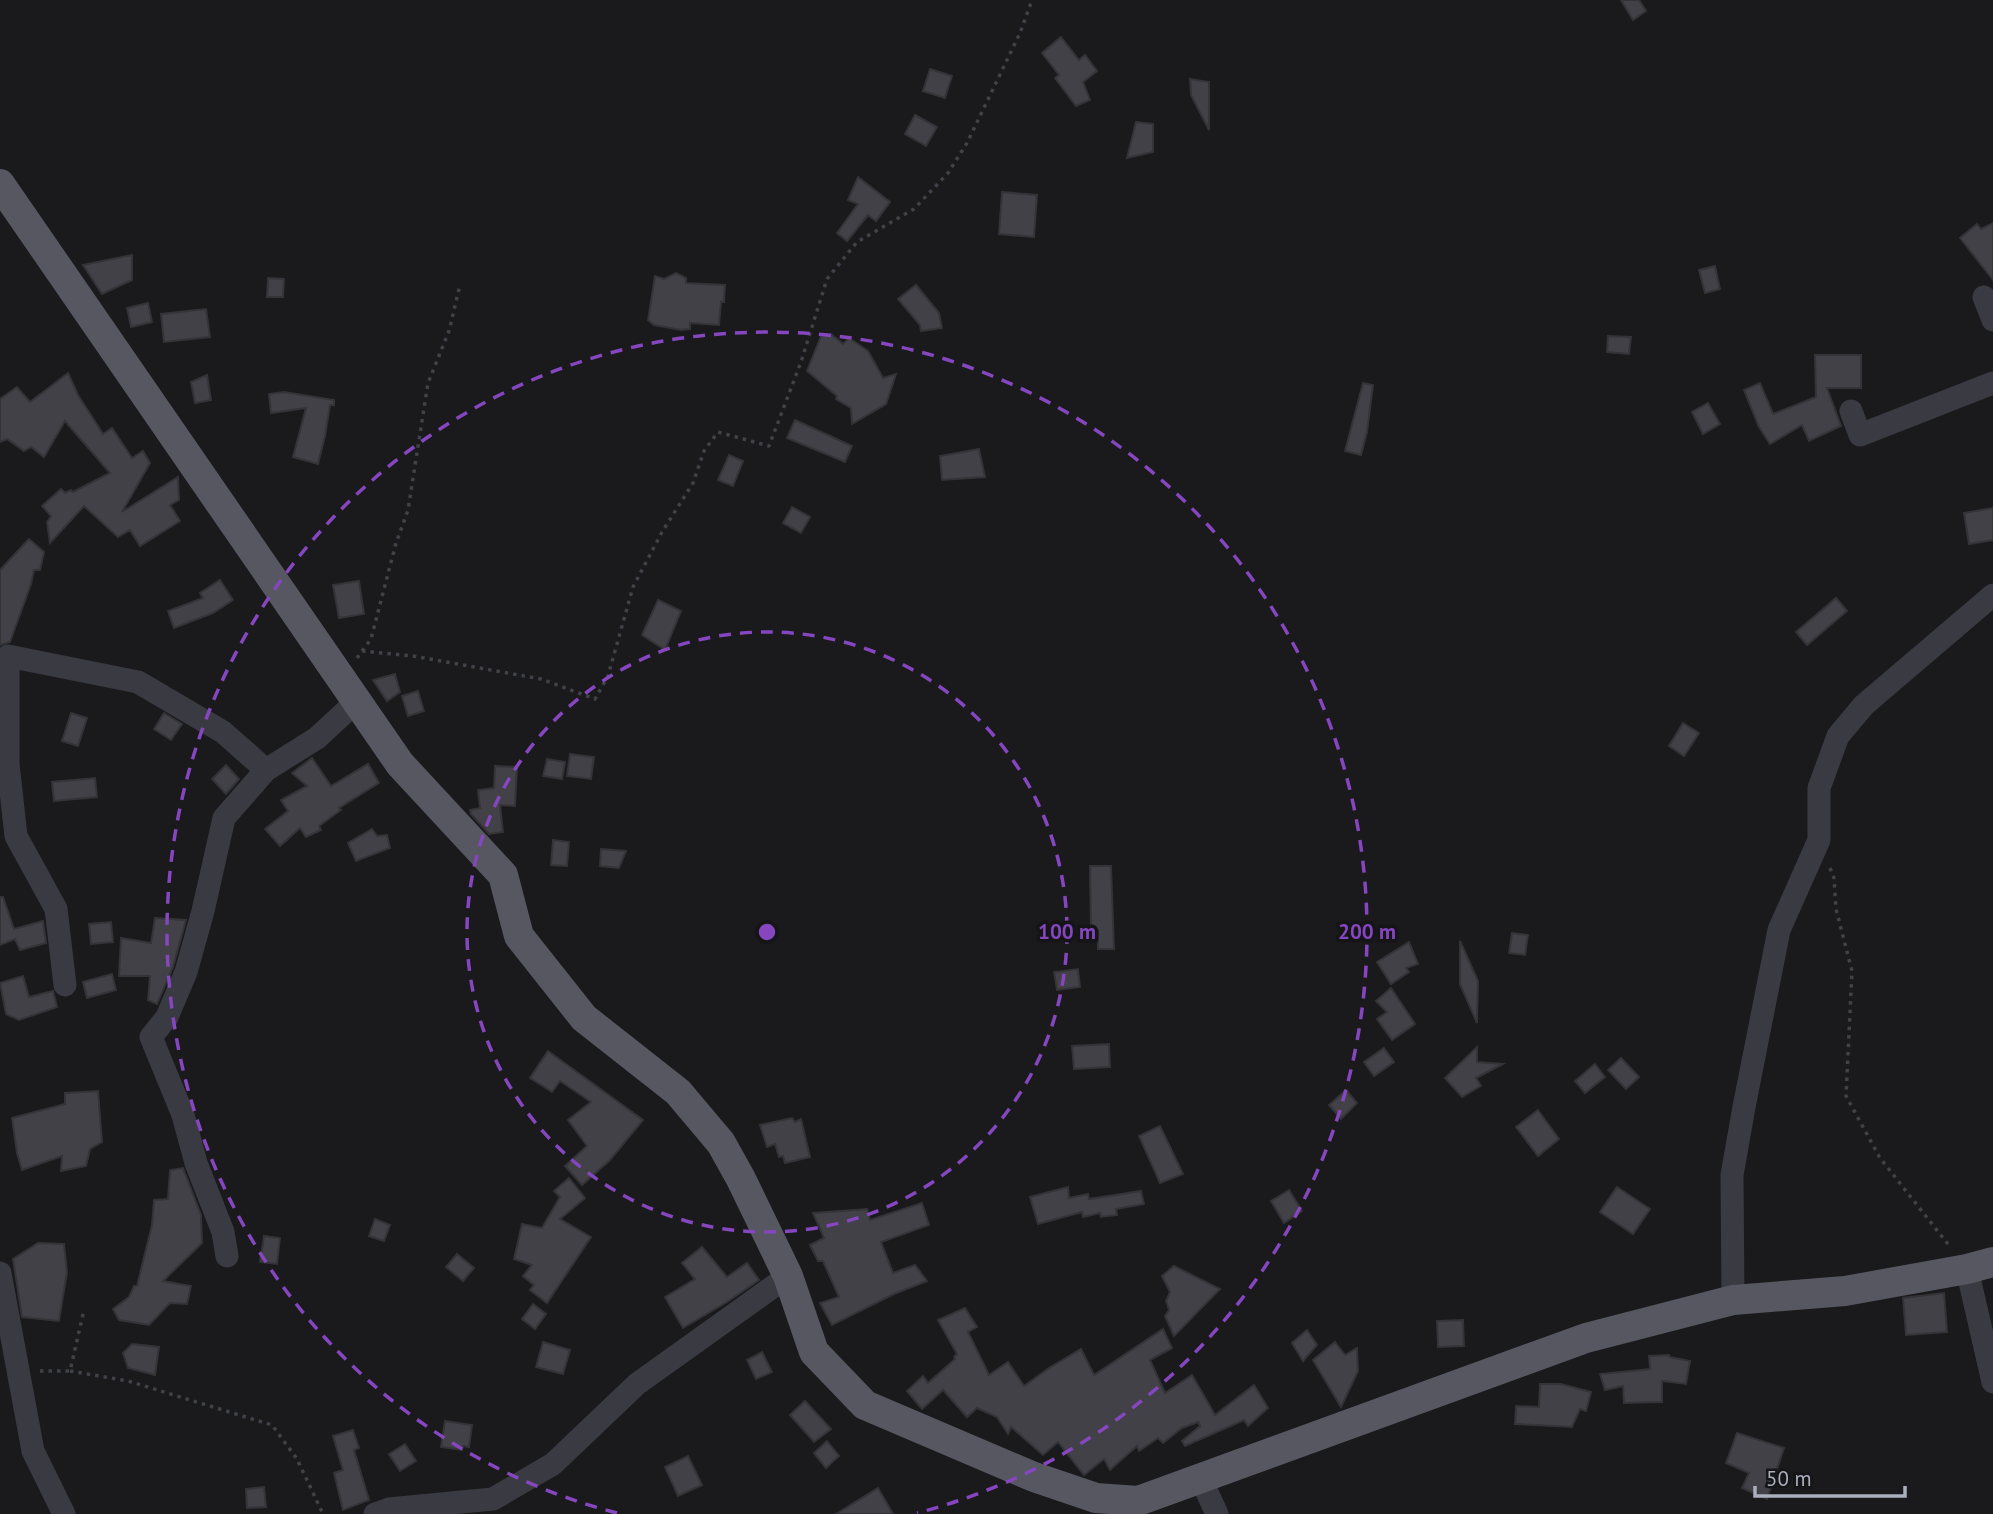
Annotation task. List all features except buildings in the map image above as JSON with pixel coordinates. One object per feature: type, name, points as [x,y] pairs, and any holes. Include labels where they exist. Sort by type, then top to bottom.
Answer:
[{"type":"main road","points":[[0,184],[400,764],[503,875],[519,936],[584,1018],[678,1092],[721,1143],[788,1276],[814,1352],[865,1405],[1034,1477],[1096,1498],[1138,1501],[1586,1338],[1733,1300],[1844,1291],[1980,1265]]},
{"type":"street","points":[[1984,297],[1993,320]]},
{"type":"street","points":[[1851,411],[1860,435],[1993,383]]},
{"type":"street","points":[[1733,1300],[1732,1175],[1744,1107],[1779,930],[1819,840],[1819,788],[1838,736],[1864,705],[1993,595]]},
{"type":"street","points":[[65,985],[56,909],[16,836],[8,764],[8,656],[138,682],[223,732],[266,770]]},
{"type":"street","points":[[227,1256],[223,1232],[196,1163],[183,1115],[151,1037],[167,1017],[186,972],[224,818],[266,770],[317,738],[353,696]]},
{"type":"street","points":[[1980,1265],[1993,1382]]},
{"type":"street","points":[[0,1273],[33,1451],[64,1514]]},
{"type":"street","points":[[375,1514],[389,1509],[493,1499],[553,1464],[637,1384],[788,1276]]},
{"type":"street","points":[[1200,1477],[1217,1514]]},
{"type":"path","points":[[362,651],[413,656],[541,679],[595,699],[608,676],[633,587],[662,532],[693,482],[704,451],[719,432],[769,446],[802,362],[827,279],[857,242],[914,209],[948,173],[967,143],[1020,33],[1032,0]]},
{"type":"path","points":[[353,696],[356,660],[371,639],[396,543],[408,510],[428,383],[449,331],[460,285]]},
{"type":"path","points":[[1819,840],[1834,878],[1836,909],[1852,971],[1846,1096],[1880,1158],[1980,1265]]},
{"type":"path","points":[[69,1371],[83,1310]]},
{"type":"path","points":[[17,1370],[69,1371],[128,1381],[272,1425],[297,1459],[323,1514]]}]
